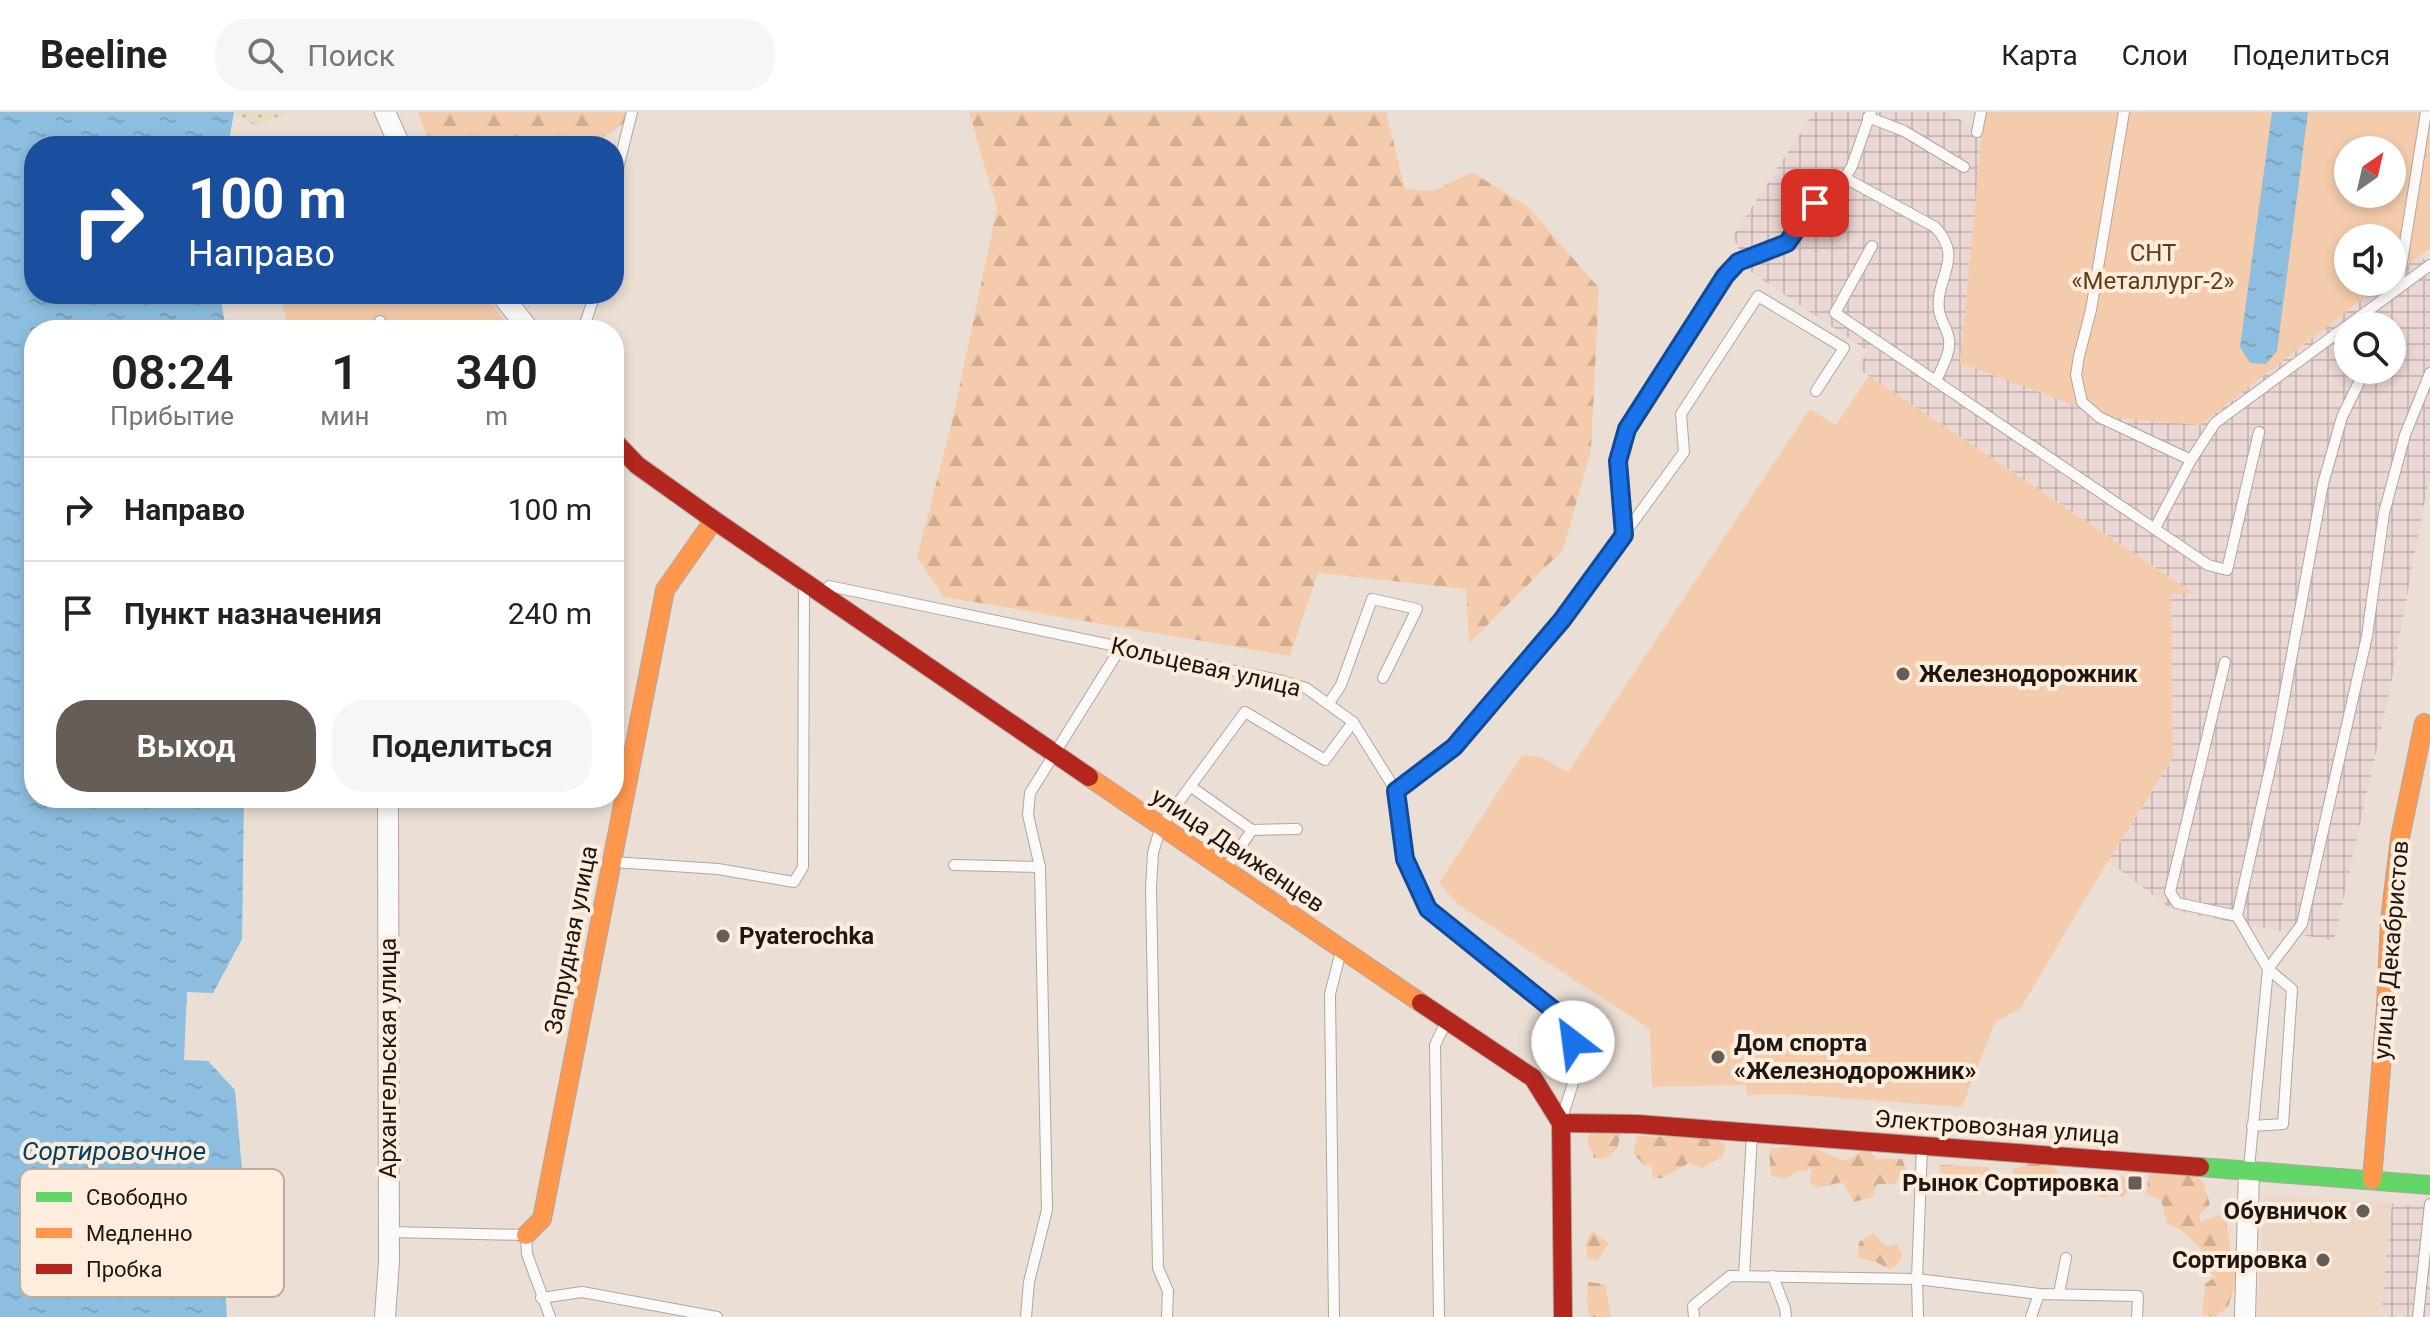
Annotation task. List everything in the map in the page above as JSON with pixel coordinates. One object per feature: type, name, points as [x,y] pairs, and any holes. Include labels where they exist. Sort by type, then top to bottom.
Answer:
[{"type":"street","points":[[385,112],[396,136]]},
{"type":"street","points":[[509,304],[521,320]]},
{"type":"street","name":"улица Движенцев","points":[[624,451],[637,465],[714,520],[1533,1078],[1561,1123]]},
{"type":"street","name":"Запрудная улица","points":[[624,756],[665,590],[714,520]]},
{"type":"street","name":"улица Декабристов","points":[[2372,1180],[2390,920],[2400,838],[2424,723]]},
{"type":"street","name":"Архангельская улица","points":[[385,1317],[389,1232],[388,808]]},
{"type":"street","name":"Запрудная улица","points":[[526,1235],[542,1219],[611,862],[617,808]]},
{"type":"street","points":[[1561,1123],[1563,1317]]},
{"type":"street","name":"Электровозная улица","points":[[1561,1123],[1637,1124],[1752,1132],[2430,1185]]},
{"type":"street","points":[[2245,1317],[2249,1170]]},
{"type":"lane","points":[[624,144],[632,112]]},
{"type":"lane","points":[[1977,132],[1981,112]]},
{"type":"lane","points":[[2124,112],[2091,310],[2076,375],[2082,402],[2099,417],[2191,460]]},
{"type":"lane","points":[[2406,237],[2426,112]]},
{"type":"lane","points":[[1624,535],[1618,461],[1627,429],[1725,276],[1738,262],[1787,243],[1829,183],[1845,178],[1870,115],[1904,131],[1964,167]]},
{"type":"lane","points":[[1845,178],[1935,227],[1944,236],[1949,253],[1938,309],[1950,341],[1936,381]]},
{"type":"lane","points":[[1872,246],[1835,313],[2208,565],[2227,570],[2259,432]]},
{"type":"lane","points":[[2406,282],[2430,265]]},
{"type":"lane","points":[[1396,791],[1454,747],[1562,620],[1684,452],[1681,414],[1758,296],[1844,348],[1816,391]]},
{"type":"lane","points":[[2155,528],[2191,460],[2215,423],[2386,296]]},
{"type":"lane","points":[[2249,1170],[2268,969],[2302,924],[2367,636],[2384,513],[2405,435],[2430,373]]},
{"type":"lane","points":[[2252,1126],[2283,1124],[2292,989],[2268,969],[2237,916],[2277,737],[2323,484],[2342,417],[2358,384]]},
{"type":"lane","points":[[611,862],[718,869],[794,882],[803,867],[804,581]]},
{"type":"lane","name":"Кольцевая улица","points":[[804,581],[1279,680],[1306,688],[1329,703],[1353,722],[1396,791],[1405,859],[1428,909],[1566,1020],[1579,1064],[1561,1123]]},
{"type":"lane","points":[[1329,703],[1341,685],[1372,599],[1417,609],[1383,678]]},
{"type":"lane","points":[[1026,1317],[1029,1282],[1047,1210],[1040,867],[1028,815],[1030,793],[1121,647]]},
{"type":"lane","points":[[2225,662],[2170,892],[2177,903],[2237,916]]},
{"type":"lane","points":[[1167,1317],[1168,1291],[1158,1268],[1151,920],[1153,853],[1161,826],[1245,712],[1325,760],[1353,722]]},
{"type":"lane","points":[[1190,786],[1252,830],[1297,829]]},
{"type":"lane","points":[[1225,870],[1252,830]]},
{"type":"lane","points":[[954,865],[1040,867]]},
{"type":"lane","points":[[1334,1317],[1330,994],[1341,949]]},
{"type":"lane","points":[[1439,1317],[1435,1045],[1447,1020]]},
{"type":"lane","points":[[1744,1276],[1752,1132]]},
{"type":"lane","points":[[1918,1317],[1922,1145]]},
{"type":"lane","points":[[2418,1317],[2430,1204]]},
{"type":"lane","points":[[389,1232],[526,1235],[527,1254],[550,1317]]},
{"type":"lane","points":[[2059,1293],[2066,1258]]},
{"type":"lane","points":[[1694,1317],[1693,1306],[1730,1276],[1917,1279],[2039,1294],[2138,1296],[2137,1317]]},
{"type":"lane","points":[[1773,1276],[1786,1317]]},
{"type":"lane","points":[[541,1298],[582,1292],[717,1317]]},
{"type":"lane","points":[[2035,1313],[2039,1294]]},
{"type":"shaded area","points":[[1814,112],[1948,112],[1982,133],[1960,363],[2200,425],[2334,321],[2334,384],[2406,384],[2406,312],[2345,312],[2366,296],[2406,296],[2406,265],[2420,254],[2430,267],[2430,472],[2389,694],[2334,941],[2174,911],[2108,861],[2173,758],[2171,593],[2192,592],[1857,368],[1868,351],[1748,270],[1733,236]]},
{"type":"shaded area","name":"Сортировка","points":[[2264,1195],[2392,1203],[2381,1317],[2257,1317]]},
{"type":"shaded area","points":[[2392,1203],[2430,1207],[2430,1317],[2381,1317]]},
{"type":"green space","points":[[418,112],[640,112],[604,136],[427,136]]},
{"type":"green space","points":[[969,112],[1386,112],[1405,189],[1433,191],[1472,172],[1528,207],[1599,288],[1591,450],[1563,550],[1469,643],[1466,589],[1318,573],[1290,656],[944,597],[917,557],[953,418],[997,208]]},
{"type":"green space","name":"СНТ «Металлург-2»","points":[[1986,112],[2430,112],[2430,248],[2406,266],[2406,224],[2334,224],[2334,296],[2366,296],[2345,312],[2334,312],[2334,321],[2200,425],[2107,417],[1960,363]]},
{"type":"green space","points":[[282,304],[492,304],[504,320],[286,320]]},
{"type":"green space","name":"Железнодорожник","points":[[1869,376],[2193,593],[2171,594],[2173,758],[2020,1009],[1995,1022],[1962,1107],[1787,1094],[1747,1095],[1746,1085],[1652,1087],[1650,1029],[1459,905],[1439,883],[1522,755],[1542,758],[1568,772],[1810,409],[1836,425]]},
{"type":"green space","points":[[1597,1124],[1621,1134],[1617,1149],[1604,1159],[1594,1158],[1587,1139]]},
{"type":"green space","points":[[1637,1136],[1713,1138],[1726,1146],[1722,1157],[1702,1168],[1689,1163],[1662,1178],[1653,1178],[1651,1164],[1644,1165],[1633,1153]]},
{"type":"green space","points":[[1808,1145],[1844,1161],[1866,1149],[1878,1159],[1902,1159],[1907,1171],[1894,1184],[1877,1184],[1873,1197],[1853,1202],[1843,1182],[1817,1188],[1810,1182],[1812,1169],[1798,1171],[1785,1179],[1771,1176],[1769,1149]]},
{"type":"green space","points":[[2047,1157],[2058,1173],[2059,1189],[2039,1195],[2011,1188],[2013,1168]]},
{"type":"green space","points":[[2151,1163],[2193,1171],[2204,1184],[2210,1204],[2200,1214],[2200,1222],[2225,1213],[2231,1253],[2239,1272],[2228,1307],[2215,1317],[2202,1315],[2205,1284],[2215,1277],[2202,1266],[2200,1248],[2180,1229],[2167,1224],[2161,1200],[2146,1194]]},
{"type":"green space","points":[[1940,1165],[1988,1167],[1995,1178],[1994,1194],[1942,1191]]},
{"type":"green space","points":[[2093,1176],[2125,1177],[2128,1192],[2123,1196],[2109,1195],[2104,1198],[2088,1192]]},
{"type":"green space","points":[[1592,1231],[1609,1243],[1597,1261],[1588,1258],[1585,1244]]},
{"type":"green space","points":[[1873,1233],[1886,1246],[1897,1245],[1903,1255],[1889,1269],[1858,1258],[1859,1242]]},
{"type":"green space","points":[[1588,1282],[1605,1284],[1611,1317],[1589,1317]]},
{"type":"sand","points":[[234,112],[289,112],[256,126]]},
{"type":"water","name":"Сортировочное","points":[[0,112],[234,112],[230,136],[24,136],[24,304],[222,304],[224,320],[24,320],[24,808],[244,808],[242,939],[213,993],[187,992],[184,1060],[208,1061],[235,1090],[242,1169],[20,1169],[20,1297],[226,1297],[227,1317],[0,1317]]},
{"type":"water","points":[[2272,112],[2308,112],[2277,351],[2266,364],[2250,363],[2240,347]]},
{"type":"traffic: fast","points":[[2200,1167],[2430,1185]]},
{"type":"traffic: slow","points":[[624,800],[665,590],[714,520]]},
{"type":"traffic: slow","points":[[2372,1180],[2390,920],[2400,838],[2424,723]]},
{"type":"traffic: slow","points":[[1089,777],[1421,1003]]},
{"type":"traffic: slow","points":[[526,1235],[542,1219],[622,808]]},
{"type":"traffic: jam","points":[[624,451],[637,465],[714,520],[1089,777]]},
{"type":"traffic: jam","points":[[1421,1003],[1533,1078],[1561,1123],[1563,1317]]},
{"type":"traffic: jam","points":[[1561,1123],[1637,1124],[2200,1167]]},
{"type":"place","name":"Железнодорожник","points":[[1903,674]]},
{"type":"place","name":"Pyaterochka","points":[[723,936]]},
{"type":"place","name":"Дом спорта «Железнодорожник»","points":[[1718,1057]]},
{"type":"place","name":"Рынок Сортировка","points":[[2135,1183]]},
{"type":"place","name":"Обувничок","points":[[2363,1211]]},
{"type":"place","name":"Сортировка","points":[[2323,1260]]},
{"type":"route","points":[[1573,1042],[1566,1020],[1428,909],[1405,859],[1396,791],[1454,747],[1521,672],[1624,535],[1618,461],[1627,429],[1725,276],[1738,262],[1787,243],[1815,203]]}]
